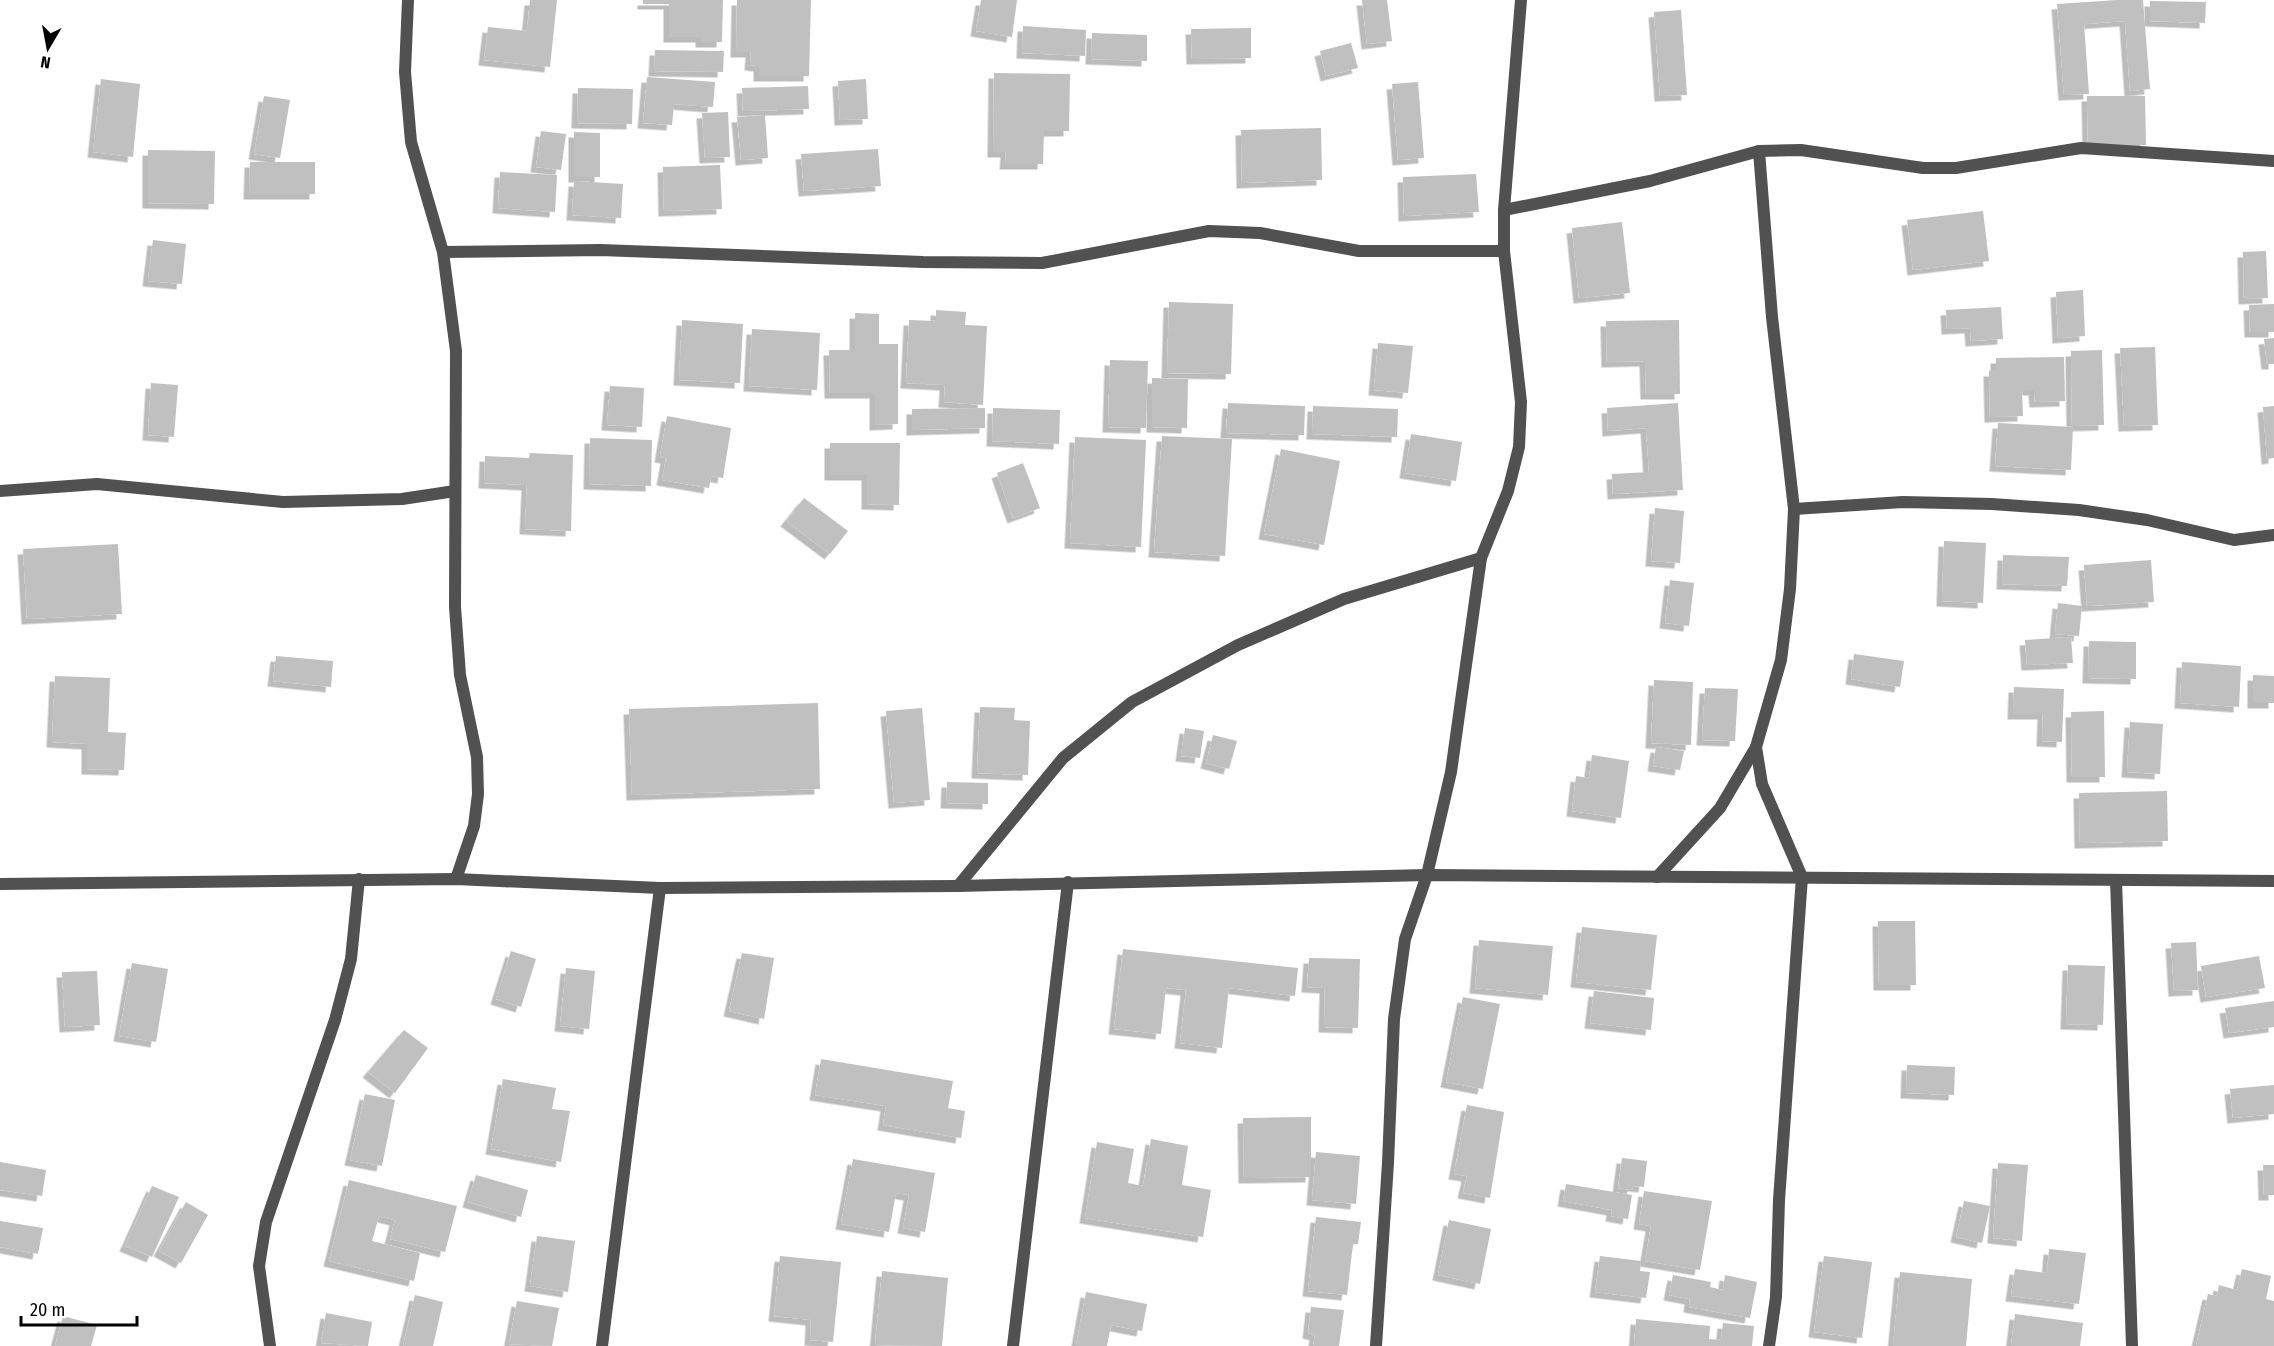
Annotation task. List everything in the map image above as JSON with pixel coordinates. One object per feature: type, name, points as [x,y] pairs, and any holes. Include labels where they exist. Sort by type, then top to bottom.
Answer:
[{"type":"street","points":[[408,0],[405,72],[411,142],[443,252],[456,351],[455,607],[460,675],[477,757],[478,795],[474,826],[456,879]]},
{"type":"street","points":[[1377,1346],[1394,1019],[1405,939],[1427,875],[1451,772],[1481,558],[1508,491],[1518,447],[1520,391],[1504,251],[1504,210],[1521,0]]},
{"type":"street","points":[[1504,210],[1650,181],[1759,151],[1801,150],[1923,168],[1956,168],[2082,148],[2274,161]]},
{"type":"street","points":[[1657,876],[1720,808],[1756,747],[1781,660],[1790,589],[1794,509],[1772,317],[1759,151]]},
{"type":"street","points":[[443,252],[600,250],[923,262],[1042,263],[1209,231],[1260,233],[1359,251],[1504,251]]},
{"type":"street","points":[[0,491],[97,484],[283,502],[402,499],[455,491]]},
{"type":"street","points":[[1794,509],[1903,502],[1992,504],[2079,510],[2147,520],[2234,540],[2274,535]]},
{"type":"street","points":[[958,886],[1063,758],[1132,702],[1238,645],[1344,599],[1481,558]]},
{"type":"street","points":[[1756,747],[1762,784],[1802,877],[1779,1200],[1776,1297],[1769,1346]]},
{"type":"street","points":[[0,884],[456,879],[660,888],[958,886],[1427,875],[2274,881]]},
{"type":"street","points":[[270,1346],[259,1266],[266,1222],[335,1020],[351,959],[360,879]]},
{"type":"street","points":[[2116,880],[2132,1346]]},
{"type":"street","points":[[1013,1346],[1068,882]]},
{"type":"street","points":[[602,1346],[660,888]]},
{"type":"building","points":[[530,0],[557,0],[550,67],[484,60],[488,27],[527,31]]},
{"type":"building","points":[[643,0],[723,0],[722,42],[701,42],[701,37],[669,37],[669,4],[643,4]]},
{"type":"building","points":[[737,0],[811,0],[809,76],[759,76],[759,66],[750,65],[751,52],[736,52]]},
{"type":"building","points":[[981,0],[1017,0],[1012,37],[976,31]]},
{"type":"building","points":[[1362,0],[1387,0],[1392,41],[1367,44]]},
{"type":"building","points":[[2143,0],[2150,89],[2130,91],[2125,21],[2084,24],[2089,94],[2064,95],[2057,4]]},
{"type":"building","points":[[2150,1],[2206,2],[2205,23],[2150,21]]},
{"type":"building","points":[[1681,10],[1687,95],[1660,96],[1654,12]]},
{"type":"building","points":[[1023,26],[1086,30],[1085,56],[1022,53]]},
{"type":"building","points":[[1251,28],[1251,58],[1192,59],[1191,29]]},
{"type":"building","points":[[1092,33],[1147,35],[1147,61],[1091,59]]},
{"type":"building","points":[[1351,43],[1358,68],[1326,76],[1320,51]]},
{"type":"building","points":[[655,50],[724,51],[723,72],[654,71]]},
{"type":"building","points":[[994,73],[1070,74],[1069,131],[1044,131],[1043,164],[1005,164],[1006,152],[993,152]]},
{"type":"building","points":[[647,77],[715,82],[713,107],[674,104],[672,125],[643,123]]},
{"type":"building","points":[[101,79],[140,84],[133,157],[93,152]]},
{"type":"building","points":[[866,79],[868,119],[840,120],[838,81]]},
{"type":"building","points":[[1418,82],[1424,158],[1398,160],[1392,84]]},
{"type":"building","points":[[808,86],[809,109],[743,111],[742,88]]},
{"type":"building","points":[[578,88],[633,89],[632,124],[577,123]]},
{"type":"building","points":[[264,96],[290,100],[280,158],[254,154]]},
{"type":"building","points":[[2087,96],[2145,96],[2146,145],[2088,145]]},
{"type":"building","points":[[728,112],[730,157],[705,158],[702,113]]},
{"type":"building","points":[[765,115],[768,158],[741,160],[737,117]]},
{"type":"building","points":[[1321,128],[1322,180],[1242,183],[1241,130]]},
{"type":"building","points":[[541,131],[566,134],[561,170],[536,167]]},
{"type":"building","points":[[574,132],[600,133],[600,177],[574,177]]},
{"type":"building","points":[[878,149],[881,186],[804,191],[801,154]]},
{"type":"building","points":[[148,150],[215,151],[214,204],[148,203]]},
{"type":"building","points":[[250,162],[315,162],[315,194],[249,194]]},
{"type":"building","points":[[720,165],[722,209],[664,211],[663,167]]},
{"type":"building","points":[[500,172],[557,175],[555,212],[498,208]]},
{"type":"building","points":[[1476,174],[1479,212],[1404,216],[1403,177]]},
{"type":"building","points":[[574,181],[623,184],[621,218],[572,215]]},
{"type":"building","points":[[1983,211],[1989,261],[1913,270],[1907,220]]},
{"type":"building","points":[[1622,222],[1630,293],[1579,298],[1572,228]]},
{"type":"building","points":[[153,240],[186,244],[182,284],[148,281]]},
{"type":"building","points":[[2266,251],[2268,298],[2244,299],[2243,252]]},
{"type":"building","points":[[2083,290],[2085,336],[2058,338],[2056,292]]},
{"type":"building","points":[[1169,302],[1233,304],[1231,374],[1167,373]]},
{"type":"building","points":[[2274,304],[2274,332],[2250,332],[2249,305]]},
{"type":"building","points":[[2001,307],[2003,339],[1971,341],[1970,328],[1947,329],[1946,310]]},
{"type":"building","points":[[936,310],[966,312],[965,325],[987,326],[983,405],[944,402],[945,385],[906,383],[909,320],[936,321]]},
{"type":"building","points":[[855,313],[879,314],[879,344],[898,344],[898,424],[875,425],[875,393],[830,393],[829,350],[855,350]]},
{"type":"building","points":[[682,320],[743,324],[740,383],[679,380]]},
{"type":"building","points":[[1679,320],[1680,394],[1646,394],[1645,361],[1607,362],[1606,321]]},
{"type":"building","points":[[752,329],[820,333],[817,390],[749,386]]},
{"type":"building","points":[[2274,338],[2274,364],[2267,364],[2264,339]]},
{"type":"building","points":[[1378,343],[1413,346],[1408,393],[1374,390]]},
{"type":"building","points":[[2155,347],[2158,425],[2124,426],[2120,348]]},
{"type":"building","points":[[2102,350],[2104,425],[2072,426],[2071,351]]},
{"type":"building","points":[[2064,357],[2065,401],[2035,402],[2034,390],[2022,390],[2023,416],[1990,417],[1989,371],[1996,371],[1996,358]]},
{"type":"building","points":[[1110,360],[1148,361],[1146,428],[1108,427]]},
{"type":"building","points":[[1152,378],[1188,379],[1187,428],[1152,427]]},
{"type":"building","points":[[151,383],[178,385],[174,437],[148,435]]},
{"type":"building","points":[[610,386],[644,388],[642,427],[607,425]]},
{"type":"building","points":[[1228,403],[1305,406],[1304,435],[1226,433]]},
{"type":"building","points":[[1678,403],[1683,490],[1613,494],[1612,474],[1649,472],[1646,428],[1608,431],[1607,408]]},
{"type":"building","points":[[1313,406],[1398,409],[1397,437],[1312,434]]},
{"type":"building","points":[[2274,406],[2274,458],[2267,459],[2263,407]]},
{"type":"building","points":[[985,408],[985,428],[912,430],[912,409]]},
{"type":"building","points":[[993,408],[1060,410],[1059,444],[992,441]]},
{"type":"building","points":[[667,416],[731,428],[723,478],[711,476],[709,488],[662,480],[666,458],[660,457]]},
{"type":"building","points":[[1998,423],[2073,427],[2071,470],[1995,466]]},
{"type":"building","points":[[1411,434],[1462,442],[1456,481],[1405,473]]},
{"type":"building","points":[[1162,436],[1232,439],[1225,556],[1154,552]]},
{"type":"building","points":[[1075,437],[1146,440],[1141,547],[1070,543]]},
{"type":"building","points":[[590,438],[652,440],[651,486],[589,484]]},
{"type":"building","points":[[830,443],[900,443],[899,505],[867,504],[867,475],[830,475]]},
{"type":"building","points":[[1281,449],[1340,461],[1324,545],[1264,534]]},
{"type":"building","points":[[530,453],[573,455],[571,531],[525,529],[527,485],[484,483],[485,456],[529,458]]},
{"type":"building","points":[[1023,463],[1040,508],[1013,518],[997,473]]},
{"type":"building","points":[[804,498],[848,531],[830,554],[786,521]]},
{"type":"building","points":[[1655,508],[1684,511],[1680,563],[1651,561]]},
{"type":"building","points":[[1944,541],[1986,543],[1983,603],[1942,601]]},
{"type":"building","points":[[118,544],[122,614],[27,619],[23,549]]},
{"type":"building","points":[[2003,555],[2069,557],[2067,586],[2002,584]]},
{"type":"building","points":[[2151,560],[2154,602],[2087,606],[2084,565]]},
{"type":"building","points":[[1670,580],[1694,583],[1689,626],[1665,623]]},
{"type":"building","points":[[2058,603],[2082,606],[2079,636],[2055,634]]},
{"type":"building","points":[[2071,637],[2073,663],[2027,665],[2025,640]]},
{"type":"building","points":[[2089,641],[2136,642],[2136,679],[2088,678]]},
{"type":"building","points":[[1854,654],[1904,661],[1900,687],[1851,679]]},
{"type":"building","points":[[276,656],[333,661],[331,687],[273,681]]},
{"type":"building","points":[[2182,662],[2241,666],[2239,707],[2180,703]]},
{"type":"building","points":[[2253,675],[2274,676],[2274,703],[2253,703]]},
{"type":"building","points":[[55,676],[110,678],[108,732],[126,733],[124,770],[87,769],[87,744],[52,742]]},
{"type":"building","points":[[1654,680],[1693,682],[1691,745],[1651,743]]},
{"type":"building","points":[[2014,687],[2064,689],[2062,742],[2042,741],[2043,714],[2013,714]]},
{"type":"building","points":[[1705,688],[1738,689],[1735,741],[1702,740]]},
{"type":"building","points":[[818,703],[820,789],[632,795],[629,709]]},
{"type":"building","points":[[980,707],[1015,708],[1014,720],[1030,721],[1028,775],[977,773]]},
{"type":"building","points":[[922,708],[930,800],[894,803],[886,711]]},
{"type":"building","points":[[2104,711],[2105,777],[2072,777],[2071,712]]},
{"type":"building","points":[[2130,722],[2163,724],[2160,774],[2127,772]]},
{"type":"building","points":[[1185,728],[1204,731],[1200,758],[1181,756]]},
{"type":"building","points":[[1213,735],[1237,741],[1229,769],[1206,763]]},
{"type":"building","points":[[1656,747],[1684,751],[1680,770],[1653,766]]},
{"type":"building","points":[[1592,755],[1629,761],[1621,818],[1572,811],[1576,776],[1589,778]]},
{"type":"building","points":[[947,782],[988,783],[988,804],[946,803]]},
{"type":"building","points":[[2167,791],[2168,841],[2080,843],[2079,793]]},
{"type":"building","points":[[1878,921],[1915,921],[1916,985],[1879,985]]},
{"type":"building","points":[[1582,927],[1657,935],[1651,990],[1576,982]]},
{"type":"building","points":[[1479,940],[1553,946],[1548,995],[1475,988]]},
{"type":"building","points":[[2196,942],[2198,990],[2174,991],[2171,943]]},
{"type":"building","points":[[1123,949],[1298,968],[1295,996],[1229,988],[1222,1048],[1180,1043],[1186,990],[1166,988],[1161,1034],[1114,1029]]},
{"type":"building","points":[[511,951],[536,959],[521,1007],[496,999]]},
{"type":"building","points":[[742,953],[774,958],[764,1019],[729,1011]]},
{"type":"building","points":[[2259,956],[2265,988],[2206,997],[2201,966]]},
{"type":"building","points":[[1309,958],[1360,959],[1358,1028],[1324,1027],[1325,988],[1307,987]]},
{"type":"building","points":[[132,963],[168,969],[156,1042],[119,1036]]},
{"type":"building","points":[[2068,965],[2105,966],[2103,1025],[2066,1024]]},
{"type":"building","points":[[566,968],[595,971],[589,1029],[560,1026]]},
{"type":"building","points":[[97,971],[100,1025],[65,1027],[62,972]]},
{"type":"building","points":[[1594,991],[1654,998],[1651,1030],[1590,1023]]},
{"type":"building","points":[[1463,997],[1500,1004],[1483,1089],[1446,1082]]},
{"type":"building","points":[[2274,1001],[2274,1027],[2229,1033],[2225,1008]]},
{"type":"building","points":[[404,1030],[428,1048],[395,1093],[368,1072]]},
{"type":"building","points":[[821,1059],[953,1081],[948,1108],[965,1111],[961,1138],[883,1125],[886,1106],[815,1095]]},
{"type":"building","points":[[1907,1065],[1955,1067],[1954,1095],[1906,1093]]},
{"type":"building","points":[[503,1079],[556,1088],[552,1109],[570,1111],[561,1162],[491,1149]]},
{"type":"building","points":[[2274,1085],[2274,1114],[2233,1118],[2230,1089]]},
{"type":"building","points":[[365,1094],[395,1100],[382,1166],[350,1160]]},
{"type":"building","points":[[1467,1105],[1504,1112],[1490,1198],[1463,1193],[1467,1176],[1454,1174]]},
{"type":"building","points":[[1311,1117],[1311,1177],[1244,1178],[1243,1118]]},
{"type":"building","points":[[1151,1139],[1188,1146],[1182,1185],[1211,1190],[1203,1237],[1085,1218],[1097,1142],[1134,1149],[1128,1183],[1143,1186]]},
{"type":"building","points":[[1316,1152],[1360,1156],[1356,1204],[1312,1200]]},
{"type":"building","points":[[1622,1158],[1647,1161],[1644,1187],[1633,1186],[1632,1190],[1618,1188]]},
{"type":"building","points":[[853,1159],[935,1173],[925,1232],[903,1228],[909,1195],[896,1193],[889,1232],[841,1224]]},
{"type":"building","points":[[0,1162],[46,1170],[42,1196],[0,1190]]},
{"type":"building","points":[[1998,1163],[2028,1165],[2022,1241],[1993,1238]]},
{"type":"building","points":[[2263,1165],[2274,1165],[2274,1195],[2264,1195]]},
{"type":"building","points":[[476,1175],[528,1190],[521,1217],[468,1202]]},
{"type":"building","points":[[349,1180],[457,1206],[445,1252],[390,1239],[395,1220],[379,1216],[372,1241],[420,1253],[414,1281],[329,1261]]},
{"type":"building","points":[[1566,1184],[1632,1195],[1628,1219],[1611,1216],[1612,1210],[1563,1201]]},
{"type":"building","points":[[152,1186],[179,1197],[152,1257],[125,1246]]},
{"type":"building","points":[[1644,1191],[1712,1201],[1700,1270],[1645,1261],[1651,1226],[1639,1224]]},
{"type":"building","points":[[1964,1201],[1990,1206],[1982,1243],[1956,1237]]},
{"type":"building","points":[[186,1202],[208,1215],[181,1263],[159,1251]]},
{"type":"building","points":[[1316,1217],[1361,1222],[1358,1244],[1353,1244],[1347,1295],[1308,1291]]},
{"type":"building","points":[[1449,1220],[1491,1229],[1480,1284],[1438,1275]]},
{"type":"building","points":[[0,1221],[43,1228],[38,1254],[0,1247]]},
{"type":"building","points":[[537,1236],[575,1241],[568,1292],[530,1286]]},
{"type":"building","points":[[2049,1249],[2086,1253],[2079,1304],[2011,1296],[2015,1269],[2047,1273]]},
{"type":"building","points":[[780,1256],[841,1262],[833,1342],[810,1340],[811,1320],[774,1316]]},
{"type":"building","points":[[1600,1256],[1641,1261],[1640,1271],[1650,1272],[1646,1298],[1595,1292]]},
{"type":"building","points":[[1824,1256],[1872,1262],[1862,1338],[1814,1332]]},
{"type":"building","points":[[2242,1269],[2271,1276],[2266,1299],[2274,1301],[2274,1346],[2196,1346],[2208,1294],[2217,1296],[2219,1285],[2237,1290]]},
{"type":"building","points":[[882,1271],[948,1278],[942,1346],[875,1345]]},
{"type":"building","points":[[1900,1272],[1972,1279],[1966,1346],[1893,1346]]},
{"type":"building","points":[[1673,1275],[1711,1282],[1710,1287],[1723,1290],[1725,1275],[1757,1282],[1750,1318],[1689,1307],[1690,1299],[1669,1295]]},
{"type":"building","points":[[1086,1292],[1147,1304],[1142,1331],[1111,1325],[1107,1346],[1076,1346]]},
{"type":"building","points":[[415,1295],[443,1302],[433,1346],[403,1346]]},
{"type":"building","points":[[517,1301],[559,1308],[552,1346],[509,1344]]},
{"type":"building","points":[[1311,1307],[1344,1310],[1339,1346],[1313,1346],[1315,1335],[1308,1333]]},
{"type":"building","points":[[326,1313],[372,1322],[368,1346],[321,1343]]},
{"type":"building","points":[[2015,1314],[2083,1323],[2080,1346],[2011,1346]]},
{"type":"building","points":[[63,1316],[97,1325],[91,1346],[55,1346]]},
{"type":"building","points":[[1636,1319],[1710,1326],[1709,1339],[1721,1340],[1723,1323],[1754,1326],[1752,1346],[1634,1346]]}]
